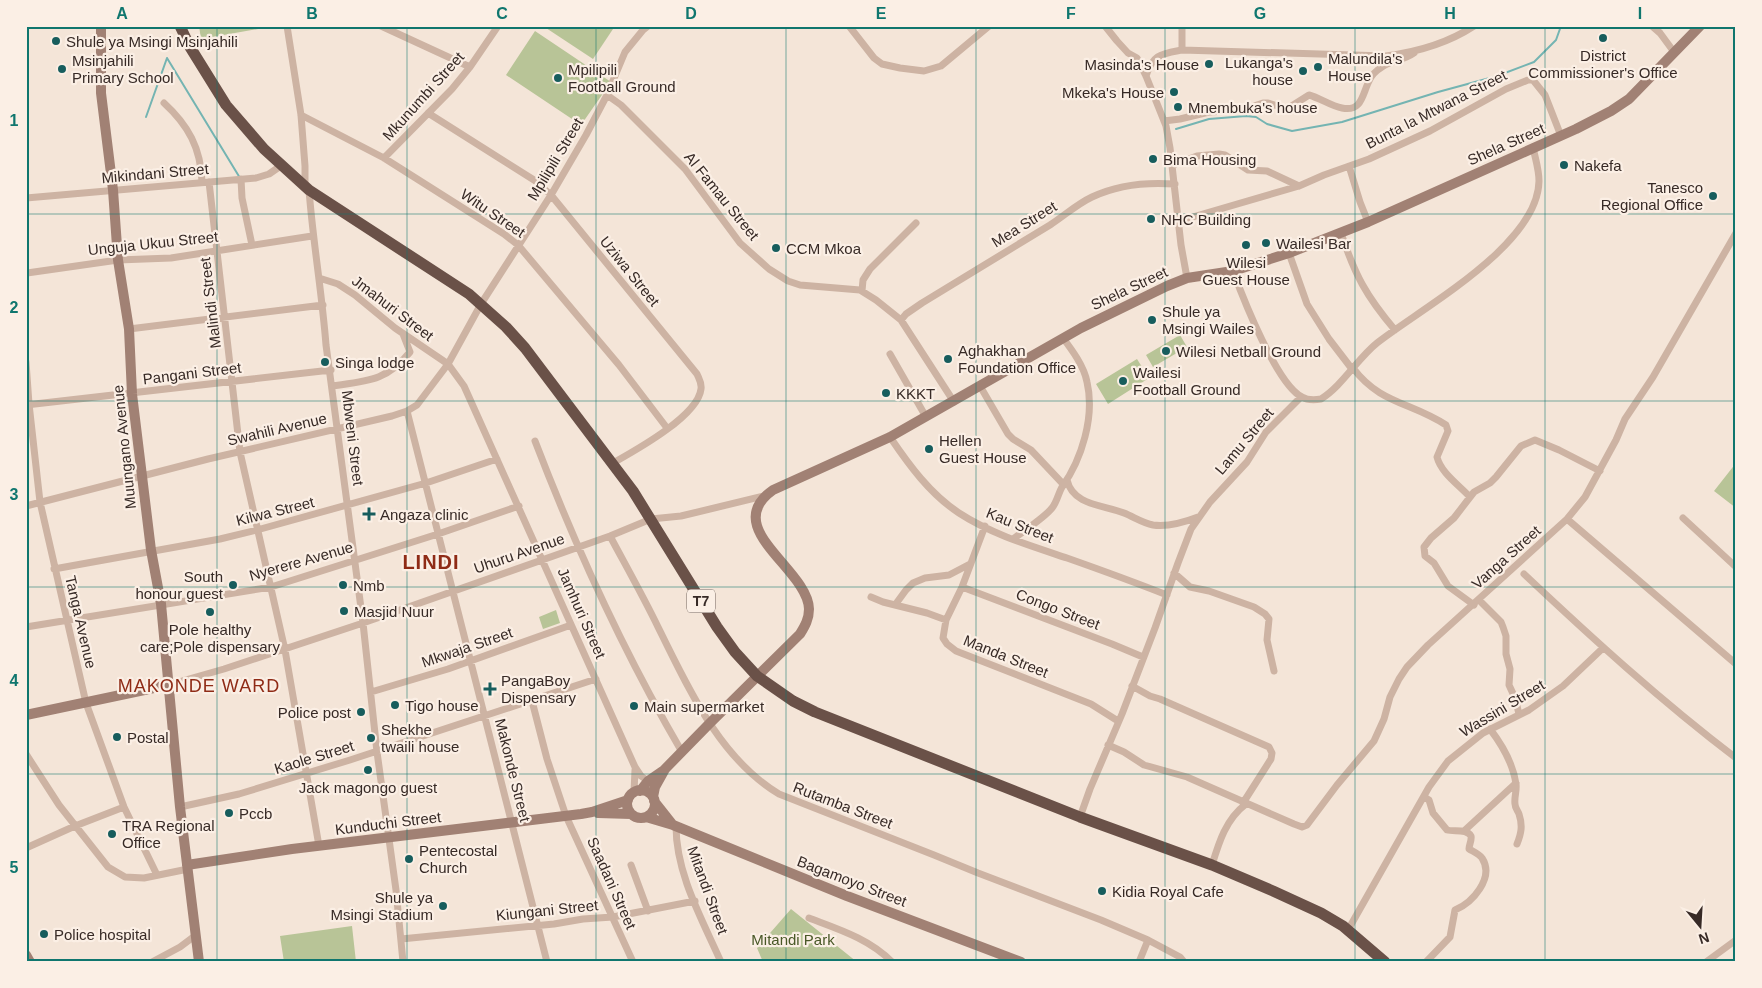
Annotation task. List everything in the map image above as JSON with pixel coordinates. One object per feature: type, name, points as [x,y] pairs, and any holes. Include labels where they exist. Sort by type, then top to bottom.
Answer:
[{"type":"highway","name":"T7","points":[[180,26],[190,47],[226,105],[264,149],[307,189],[481,304],[525,348],[613,463],[651,519],[716,626],[735,652],[757,676],[793,701],[815,712],[1080,817],[1212,865],[1302,904],[1348,930],[1385,962]]},
{"type":"main road","name":"Muungano Avenue","points":[[101,26],[101,93],[113,190],[118,260],[129,330],[132,394],[150,550],[160,604],[180,807],[199,962]]},
{"type":"main road","name":"Shela Street","points":[[764,496],[773,490],[890,437],[1063,338],[1126,305],[1187,278],[1233,271],[1289,253],[1341,233],[1532,147],[1561,136],[1611,111],[1629,99],[1700,26]]},
{"type":"main road","points":[[631,814],[627,807],[634,794],[665,769],[800,634],[807,623],[808,602],[799,584],[764,540],[758,527],[757,507],[764,496]]},
{"type":"main road","points":[[26,715],[168,685]]},
{"type":"main road","points":[[592,812],[631,814],[638,818],[646,817],[654,809],[655,788],[665,769]]},
{"type":"main road","points":[[592,812],[634,794],[646,792],[674,825]]},
{"type":"main road","name":"Kunduchi Street","points":[[188,867],[319,846],[592,812]]},
{"type":"main road","name":"Bagamoyo Street","points":[[646,817],[674,825],[847,896],[1014,960]]},
{"type":"main road","points":[[26,955],[30,962]]},
{"type":"street","name":"Mbweni Street","points":[[287,26],[301,115],[312,236],[323,305],[326,345],[331,370],[337,429],[364,624],[376,752],[389,838],[403,962]]},
{"type":"street","points":[[381,26],[470,67]]},
{"type":"street","points":[[398,34],[403,26]]},
{"type":"street","name":"Mpilipili Street","points":[[481,304],[551,195],[608,95],[625,52],[648,26]]},
{"type":"street","points":[[849,26],[874,58],[882,64],[924,71],[940,66],[989,26]]},
{"type":"street","points":[[1105,26],[1117,42],[1137,58],[1165,123],[1173,165],[1181,245],[1187,278]]},
{"type":"street","points":[[1182,26],[1182,50]]},
{"type":"street","points":[[1146,76],[1154,59],[1163,54],[1182,50],[1386,56],[1417,51],[1449,39],[1474,26]]},
{"type":"street","points":[[1652,26],[1660,33],[1674,52]]},
{"type":"street","name":"Mkunumbi Street","points":[[384,158],[452,89],[470,67],[497,27]]},
{"type":"street","points":[[1165,123],[1209,112],[1242,110],[1268,103],[1290,107],[1309,95],[1338,107],[1355,108],[1360,104],[1370,79],[1380,68],[1406,59],[1417,51]]},
{"type":"street","name":"Bunta la Mtwana Street","points":[[1179,221],[1299,186],[1349,166],[1430,131],[1506,89],[1528,80],[1533,80],[1545,95],[1561,136]]},
{"type":"street","name":"Al Famau Street","points":[[608,95],[685,169],[740,243],[769,269],[788,281],[800,284],[841,287],[862,291],[901,320],[954,402]]},
{"type":"street","name":"Malindi Street","points":[[164,103],[180,119],[190,134],[206,182],[226,316],[240,452],[284,650],[319,846]]},
{"type":"street","name":"Uziwa Street","points":[[428,113],[534,180],[551,195],[692,367],[701,382],[702,389],[697,401],[688,413],[645,444],[613,463]]},
{"type":"street","name":"Witu Street","points":[[301,115],[384,158],[518,245],[619,364],[667,428]]},
{"type":"street","points":[[1233,271],[1264,343],[1284,378],[1302,397],[1316,400],[1321,399],[1374,346],[1488,262],[1522,227],[1537,195],[1539,182],[1538,169],[1532,147]]},
{"type":"street","points":[[1173,165],[1197,156],[1219,154],[1233,160],[1248,170],[1267,171],[1299,186]]},
{"type":"street","name":"Mikindani Street","points":[[26,198],[241,179],[269,174],[282,165]]},
{"type":"street","points":[[1349,166],[1368,222]]},
{"type":"street","points":[[241,179],[242,198],[252,245]]},
{"type":"street","name":"Mea Street","points":[[901,320],[906,314],[922,303],[1052,224],[1092,197],[1117,188],[1136,185],[1154,183],[1175,184]]},
{"type":"street","points":[[862,291],[863,280],[870,269],[916,223]]},
{"type":"street","points":[[1341,233],[1352,264],[1366,294],[1395,330]]},
{"type":"street","name":"Vanga Street","points":[[1108,745],[1124,752],[1144,765],[1187,777],[1302,827],[1307,825],[1374,741],[1384,719],[1390,696],[1406,667],[1567,519],[1585,497],[1625,419],[1653,377],[1736,233]]},
{"type":"street","name":"Unguja Ukuu Street","points":[[27,273],[118,260],[171,258],[312,236]]},
{"type":"street","points":[[1289,253],[1307,304],[1329,339],[1363,381],[1377,392],[1446,425],[1448,430],[1437,457],[1447,474],[1470,497]]},
{"type":"street","name":"Jmahuri Street","points":[[318,278],[344,287],[403,333],[448,364]]},
{"type":"street","name":"Swahili Avenue","points":[[26,506],[407,411],[417,405],[424,397],[448,364],[481,304]]},
{"type":"street","points":[[129,330],[323,305]]},
{"type":"street","points":[[332,386],[369,380],[393,370],[410,352],[403,333]]},
{"type":"street","points":[[1013,539],[1051,509],[1076,463],[1085,433],[1088,401],[1087,381],[1071,349],[1063,338]]},
{"type":"street","points":[[890,354],[926,417]]},
{"type":"street","name":"Tanga Avenue","points":[[26,362],[28,404],[40,502],[86,703],[124,807],[157,875]]},
{"type":"street","name":"Jamhuri Street","points":[[448,364],[468,393],[635,767]]},
{"type":"street","name":"Pangani Street","points":[[28,404],[132,394],[331,370]]},
{"type":"street","points":[[980,386],[1008,434],[1031,450],[1066,482],[1071,490],[1082,500],[1125,513],[1146,523],[1164,525],[1198,517]]},
{"type":"street","name":"Lamu Street","points":[[1080,817],[1167,595],[1186,541],[1198,517],[1247,462],[1266,432],[1302,397]]},
{"type":"street","name":"Makonde Street","points":[[407,411],[547,962]]},
{"type":"street","name":"Kau Street","points":[[890,437],[922,480],[941,499],[959,512],[1013,539],[1167,595]]},
{"type":"street","points":[[1519,714],[1515,698],[1508,685],[1510,669],[1506,654],[1506,636],[1501,622],[1476,602],[1448,586],[1434,563],[1425,556],[1426,543],[1454,518],[1476,490],[1490,483],[1521,446],[1531,440],[1540,441],[1600,471]]},
{"type":"street","points":[[535,441],[578,548],[656,708],[682,752]]},
{"type":"street","name":"Kilwa Street","points":[[54,569],[150,550],[220,539],[257,530],[426,483],[497,459]]},
{"type":"street","name":"Uhuru Avenue","points":[[168,685],[364,624],[578,548],[651,519],[681,516],[764,496]]},
{"type":"street","name":"Nyerere Avenue","points":[[26,627],[271,587],[519,506]]},
{"type":"street","points":[[1683,518],[1736,567]]},
{"type":"street","points":[[1567,519],[1736,664]]},
{"type":"street","name":"Manda Street","points":[[985,526],[962,587],[946,620],[943,638],[947,644],[956,652],[1091,704],[1118,721]]},
{"type":"street","name":"Rutamba Street","points":[[610,536],[708,724],[743,765],[758,779],[779,794],[1148,940],[1180,957],[1184,962]]},
{"type":"street","points":[[895,605],[913,583],[926,578],[949,575],[971,564]]},
{"type":"street","points":[[1174,573],[1190,587],[1209,591],[1265,614],[1269,619],[1267,640],[1274,672]]},
{"type":"street","points":[[1524,574],[1603,648],[1707,736],[1736,758]]},
{"type":"street","name":"Congo Street","points":[[962,587],[1143,657]]},
{"type":"street","points":[[871,597],[946,620]]},
{"type":"street","name":"Mkwaja Street","points":[[370,692],[471,661],[571,625]]},
{"type":"street","name":"Wassini Street","points":[[1348,930],[1436,775],[1448,761],[1470,742],[1490,729],[1541,702],[1563,686],[1603,648]]},
{"type":"street","name":"Kaole Street","points":[[180,807],[239,794],[376,752],[596,680]]},
{"type":"street","points":[[1132,686],[1150,696],[1269,747],[1272,753],[1271,759],[1245,803],[1228,823],[1212,865]]},
{"type":"street","name":"Saadani Street","points":[[532,701],[547,758],[566,816],[614,917],[633,962]]},
{"type":"street","points":[[1490,729],[1502,744],[1508,756],[1516,783],[1515,804],[1522,827],[1517,844]]},
{"type":"street","name":"Kunduchi Street","points":[[26,754],[75,826],[108,867],[125,877],[144,878],[188,867]]},
{"type":"street","points":[[635,767],[641,776],[648,781]]},
{"type":"street","points":[[634,794],[635,767]]},
{"type":"street","points":[[1464,831],[1516,783]]},
{"type":"street","points":[[1424,797],[1429,800],[1433,813],[1447,830],[1464,831],[1470,836],[1469,849],[1477,853],[1484,862],[1484,882],[1471,900],[1462,908],[1455,910],[1450,937],[1426,962]]},
{"type":"street","points":[[26,848],[124,807]]},
{"type":"street","name":"Mitandi Street","points":[[674,825],[678,857],[721,962]]},
{"type":"street","points":[[631,865],[648,910]]},
{"type":"street","name":"Kiungani Street","points":[[400,939],[538,925],[583,918],[614,917],[695,902]]},
{"type":"street","points":[[809,918],[852,934],[870,944],[892,962]]},
{"type":"street","points":[[152,962],[180,947],[196,935]]},
{"type":"street","points":[[1139,962],[1148,940]]},
{"type":"street","points":[[1706,962],[1735,942]]},
{"type":"green space","points":[[199,26],[275,26],[201,39]]},
{"type":"green space","name":"Mpilipili Football Ground","points":[[543,26],[615,26],[593,59]]},
{"type":"green space","name":"Mpilipili Football Ground","points":[[535,31],[611,82],[581,125],[506,75]]},
{"type":"green space","name":"Wilesi Netball Ground","points":[[1180,335],[1187,347],[1153,367],[1146,355]]},
{"type":"green space","name":"Wailesi Football Ground","points":[[1137,359],[1149,378],[1108,404],[1096,384]]},
{"type":"green space","points":[[1736,463],[1736,508],[1714,491]]},
{"type":"green space","points":[[556,610],[560,623],[543,629],[539,617]]},
{"type":"green space","name":"Mitandi Park","points":[[791,909],[857,962],[763,962],[757,948]]},
{"type":"green space","points":[[352,926],[356,962],[284,962],[280,936]]},
{"type":"waterway","points":[[1176,129],[1209,119],[1246,116],[1256,117],[1267,124],[1292,131],[1342,122],[1497,76],[1534,62],[1556,40],[1561,26]]},
{"type":"waterway","points":[[167,58],[240,178]]},
{"type":"waterway","points":[[146,117],[167,58]]},
{"type":"place","name":"District Commissioner's Office","points":[[1603,38]]},
{"type":"place","name":"Shule ya Msingi Msinjahili","points":[[56,41]]},
{"type":"place","name":"Masinda's House","points":[[1209,64]]},
{"type":"place","name":"Malundila's House","points":[[1318,67]]},
{"type":"place","name":"Msinjahili Primary School","points":[[62,69]]},
{"type":"place","name":"Lukanga's house","points":[[1303,71]]},
{"type":"place","name":"Mpilipili Football Ground","points":[[558,78]]},
{"type":"place","name":"Mkeka's House","points":[[1174,92]]},
{"type":"place","name":"Mnembuka's house","points":[[1178,107]]},
{"type":"place","name":"Bima Housing","points":[[1153,159]]},
{"type":"place","name":"Nakefa","points":[[1564,165]]},
{"type":"place","name":"Tanesco Regional Office","points":[[1713,196]]},
{"type":"place","name":"NHC Building","points":[[1151,219]]},
{"type":"place","name":"Wailesi Bar","points":[[1266,243]]},
{"type":"place","name":"Wilesi Guest House","points":[[1246,245]]},
{"type":"place","name":"CCM Mkoa","points":[[776,248]]},
{"type":"place","name":"Shule ya Msingi Wailes","points":[[1152,320]]},
{"type":"place","name":"Wilesi Netball Ground","points":[[1166,351]]},
{"type":"place","name":"Aghakhan Foundation Office","points":[[948,359]]},
{"type":"place","name":"Singa lodge","points":[[325,362]]},
{"type":"place","name":"Wailesi Football Ground","points":[[1123,381]]},
{"type":"place","name":"KKKT","points":[[886,393]]},
{"type":"place","name":"Hellen Guest House","points":[[929,449]]},
{"type":"place","name":"Angaza clinic","points":[[369,514]]},
{"type":"place","name":"South honour guest","points":[[233,585]]},
{"type":"place","name":"Nmb","points":[[343,585]]},
{"type":"place","name":"Masjid Nuur","points":[[344,611]]},
{"type":"place","name":"Pole healthy care;Pole dispensary","points":[[210,612]]},
{"type":"place","name":"PangaBoy Dispensary","points":[[490,689]]},
{"type":"place","name":"Tigo house","points":[[395,705]]},
{"type":"place","name":"Main supermarket","points":[[634,706]]},
{"type":"place","name":"Police post","points":[[361,712]]},
{"type":"place","name":"Postal","points":[[117,737]]},
{"type":"place","name":"Shekhe twaili house","points":[[371,738]]},
{"type":"place","name":"Jack magongo guest","points":[[368,770]]},
{"type":"place","name":"Pccb","points":[[229,813]]},
{"type":"place","name":"TRA Regional Office","points":[[112,834]]},
{"type":"place","name":"Pentecostal Church","points":[[409,859]]},
{"type":"place","name":"Kidia Royal Cafe","points":[[1102,891]]},
{"type":"place","name":"Shule ya Msingi Stadium","points":[[443,906]]},
{"type":"place","name":"Police hospital","points":[[44,934]]},
{"type":"district","name":"LINDI","points":[[431,562]]},
{"type":"district","name":"MAKONDE WARD","points":[[199,686]]}]
